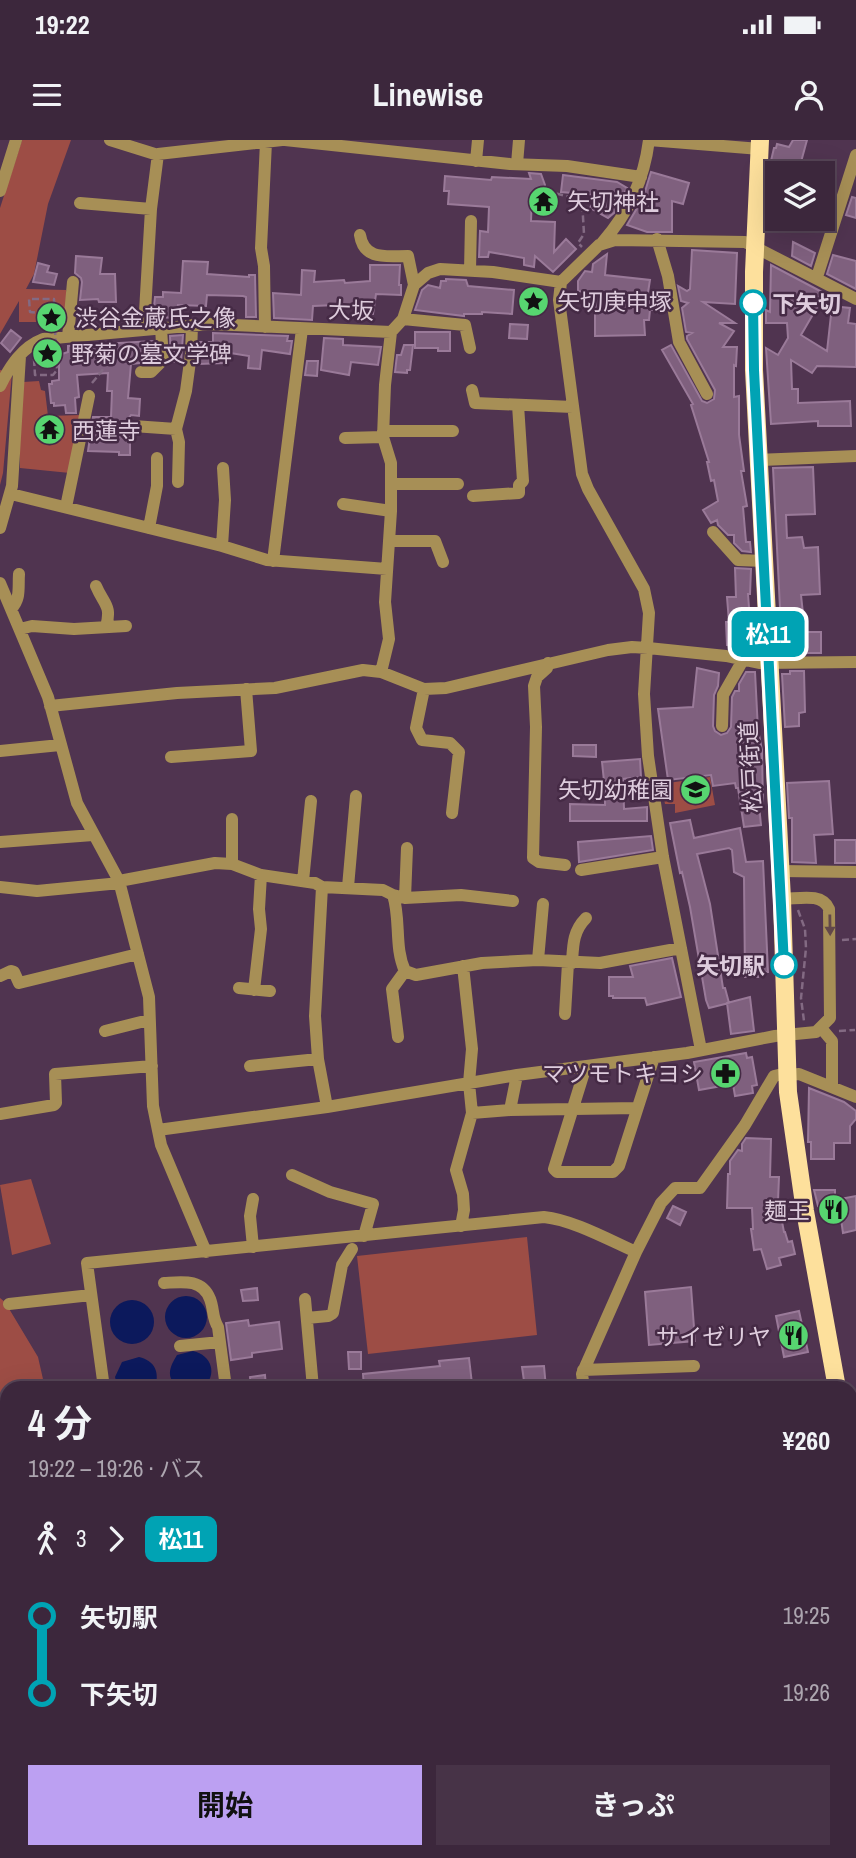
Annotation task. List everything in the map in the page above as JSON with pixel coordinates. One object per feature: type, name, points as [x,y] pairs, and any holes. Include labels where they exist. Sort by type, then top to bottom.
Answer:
[{"type":"main road","name":"松戸街道","points":[[760,145],[753,325],[781,871],[789,902],[787,1074],[793,1142],[836,1381]]},
{"type":"street","points":[[110,140],[155,149],[283,140],[350,148],[397,146],[476,161],[567,166],[642,177]]},
{"type":"street","points":[[476,161],[478,140]]},
{"type":"street","points":[[517,164],[519,140]]},
{"type":"street","points":[[701,1050],[663,857],[648,756],[645,694],[649,613],[644,589],[582,474],[559,300],[561,282],[622,219],[642,177],[649,140],[760,145]]},
{"type":"street","points":[[0,191],[14,141]]},
{"type":"street","points":[[265,327],[261,248],[266,142]]},
{"type":"street","points":[[144,329],[155,149]]},
{"type":"street","points":[[817,277],[851,187],[856,155]]},
{"type":"street","points":[[80,203],[151,209]]},
{"type":"street","points":[[470,271],[471,221]]},
{"type":"street","points":[[360,235],[362,246],[368,252],[380,256],[408,256],[414,285],[428,273],[440,269],[561,282]]},
{"type":"street","points":[[599,245],[615,240],[657,239],[746,242],[856,299]]},
{"type":"street","points":[[657,239],[670,283],[679,342],[707,394]]},
{"type":"street","points":[[68,337],[73,282]]},
{"type":"street","name":"大坂","points":[[0,386],[8,369],[20,355],[43,339],[192,325],[391,332],[403,319],[414,285]]},
{"type":"street","points":[[403,319],[465,325],[470,348]]},
{"type":"street","points":[[178,482],[179,442],[176,429],[186,391],[192,325]]},
{"type":"street","points":[[141,372],[151,372],[163,360],[162,328]]},
{"type":"street","points":[[273,561],[302,329]]},
{"type":"street","points":[[381,672],[389,639],[385,602],[391,463],[383,434],[385,375],[391,332]]},
{"type":"street","points":[[0,528],[11,494],[20,355]]},
{"type":"street","points":[[472,390],[475,403],[573,407]]},
{"type":"street","points":[[66,508],[89,396]]},
{"type":"street","points":[[473,496],[519,493],[519,485],[523,481],[518,405]]},
{"type":"street","points":[[133,426],[176,429]]},
{"type":"street","points":[[345,438],[453,431]]},
{"type":"street","points":[[760,460],[856,456]]},
{"type":"street","points":[[149,528],[157,486],[157,458]]},
{"type":"street","points":[[222,546],[225,500],[223,468]]},
{"type":"street","points":[[391,484],[458,484]]},
{"type":"street","points":[[11,494],[273,561],[387,569]]},
{"type":"street","points":[[343,504],[391,511]]},
{"type":"street","points":[[713,532],[738,560],[764,561]]},
{"type":"street","points":[[389,541],[435,541],[443,562]]},
{"type":"street","points":[[11,609],[18,602],[19,574]]},
{"type":"street","points":[[0,583],[50,706],[77,803],[120,882],[149,997],[153,1106],[158,1130],[165,1160],[206,1252]]},
{"type":"street","points":[[96,586],[110,612],[106,627]]},
{"type":"street","points":[[20,629],[32,626],[74,629],[126,626]]},
{"type":"street","points":[[50,706],[177,693],[275,688],[363,670],[381,672],[424,688],[446,688],[548,663],[632,647],[770,664],[856,662]]},
{"type":"street","points":[[722,726],[723,695],[743,660]]},
{"type":"street","points":[[548,663],[547,668],[537,677],[534,686],[536,741],[533,858],[539,862],[565,865]]},
{"type":"street","points":[[424,688],[416,728],[422,740],[450,743],[459,752],[452,813]]},
{"type":"street","points":[[171,757],[251,751],[246,689]]},
{"type":"street","points":[[0,751],[60,745]]},
{"type":"street","points":[[348,887],[356,796]]},
{"type":"street","points":[[303,881],[311,801]]},
{"type":"street","points":[[232,819],[232,864]]},
{"type":"street","points":[[0,842],[93,835]]},
{"type":"street","points":[[405,971],[398,950],[397,908],[407,848]]},
{"type":"street","points":[[581,870],[663,857]]},
{"type":"street","points":[[0,887],[37,891],[120,882],[202,863],[232,864],[261,874],[322,887],[383,890],[399,896],[461,895],[513,901]]},
{"type":"street","points":[[781,871],[856,872]]},
{"type":"street","points":[[254,990],[261,929],[261,874]]},
{"type":"street","points":[[322,887],[315,1016],[318,1059],[327,1107]]},
{"type":"street","points":[[158,1130],[701,1050],[786,1034],[816,1032],[822,1029],[830,1018],[829,909],[821,899],[789,902]]},
{"type":"street","points":[[538,960],[543,904]]},
{"type":"street","points":[[565,1014],[574,936],[578,926],[586,918]]},
{"type":"street","points":[[405,971],[416,975],[472,964],[538,960],[600,963],[681,948]]},
{"type":"street","points":[[0,976],[14,972],[19,983],[138,954]]},
{"type":"street","points":[[461,1226],[463,1194],[456,1170],[472,1113],[469,1083],[472,1049],[463,967]]},
{"type":"street","points":[[398,1037],[392,989],[405,971]]},
{"type":"street","points":[[239,988],[270,992]]},
{"type":"street","points":[[105,1031],[149,1020]]},
{"type":"street","points":[[822,1029],[832,1041],[832,1086]]},
{"type":"street","points":[[586,1066],[554,1169],[557,1172],[614,1172],[619,1166],[654,1057]]},
{"type":"street","points":[[250,1066],[318,1059]]},
{"type":"street","points":[[0,1115],[54,1105],[55,1074],[152,1066]]},
{"type":"street","points":[[584,1381],[583,1370],[661,1203],[675,1188],[700,1188],[745,1125],[774,1076],[799,1074],[856,1097]]},
{"type":"street","points":[[510,1110],[517,1075]]},
{"type":"street","points":[[472,1113],[637,1108]]},
{"type":"street","points":[[292,1175],[330,1192],[373,1204],[364,1236]]},
{"type":"street","points":[[253,1199],[250,1216],[253,1247]]},
{"type":"street","points":[[103,1381],[87,1263],[544,1217],[555,1218],[636,1252]]},
{"type":"street","points":[[307,1318],[328,1316],[332,1313],[342,1265],[352,1249]]},
{"type":"street","points":[[164,1283],[191,1281],[202,1287],[210,1298],[225,1381]]},
{"type":"street","points":[[9,1304],[91,1295]]},
{"type":"street","points":[[305,1299],[312,1381]]},
{"type":"street","points":[[180,1346],[220,1342]]},
{"type":"street","points":[[583,1370],[694,1366]]},
{"type":"path","points":[[546,191],[582,200],[584,234],[580,241]]},
{"type":"path","points":[[29,299],[54,299],[56,322],[46,314],[30,312],[29,299]]},
{"type":"path","points":[[35,375],[53,375],[57,370],[55,328]]},
{"type":"path","points":[[89,396],[92,383],[104,369],[113,351]]},
{"type":"path","points":[[789,902],[805,929],[802,998],[804,1024]]},
{"type":"path","points":[[842,940],[856,939]]},
{"type":"path","points":[[839,1031],[855,1030]]},
{"type":"shaded area","points":[[22,140],[71,140],[48,204],[34,274],[26,289],[66,290],[66,322],[19,322],[19,301],[0,334],[0,208]]},
{"type":"shaded area","points":[[0,370],[12,373],[0,485]]},
{"type":"shaded area","points":[[39,381],[41,390],[45,391],[48,416],[81,415],[70,473],[20,468],[23,382]]},
{"type":"shaded area","points":[[710,777],[715,805],[675,813],[675,804],[665,804],[661,784]]},
{"type":"shaded area","points":[[31,1179],[51,1244],[12,1255],[0,1185]]},
{"type":"shaded area","points":[[527,1237],[537,1335],[368,1354],[357,1256]]},
{"type":"shaded area","points":[[186,1296],[201,1302],[207,1317],[201,1332],[186,1338],[171,1332],[165,1317],[171,1302]]},
{"type":"shaded area","points":[[0,1298],[38,1357],[43,1381],[0,1381]]},
{"type":"shaded area","points":[[132,1300],[147,1307],[154,1322],[147,1337],[132,1344],[117,1337],[110,1322],[117,1307]]},
{"type":"shaded area","points":[[193,1351],[205,1357],[211,1366],[209,1381],[172,1381],[170,1372],[177,1355]]},
{"type":"shaded area","points":[[139,1357],[149,1361],[155,1368],[156,1381],[116,1381],[115,1377],[122,1362]]},
{"type":"building","points":[[793,140],[807,140],[801,161],[771,161],[777,144],[789,147]]},
{"type":"building","points":[[651,172],[689,183],[683,204],[672,201],[672,232],[647,232],[627,225],[643,198]]},
{"type":"building","points":[[529,173],[541,174],[545,185],[542,198],[532,196],[531,221],[555,222],[554,252],[566,239],[576,249],[553,272],[535,256],[534,267],[524,265],[524,258],[489,252],[488,257],[479,257],[480,231],[488,232],[489,207],[448,204],[449,191],[444,191],[445,176],[491,180],[492,177],[531,179]]},
{"type":"building","points":[[563,175],[617,182],[627,188],[615,212],[608,218],[590,208],[598,195],[561,192]]},
{"type":"building","points":[[852,197],[856,198],[856,218],[846,215]]},
{"type":"building","points":[[793,242],[815,253],[811,266],[792,256]]},
{"type":"building","points":[[692,250],[737,253],[735,304],[703,302],[735,323],[719,323],[734,331],[723,347],[737,347],[734,397],[739,396],[739,435],[744,471],[741,471],[747,506],[743,507],[746,542],[750,542],[751,552],[742,551],[734,543],[734,535],[728,535],[718,525],[717,520],[711,523],[703,510],[718,501],[714,480],[711,481],[709,462],[691,405],[693,404],[662,350],[671,345],[702,401],[707,403],[714,399],[715,390],[687,339],[692,333],[686,332],[682,308],[688,303],[681,301],[678,286],[687,291],[690,289]]},
{"type":"building","points":[[607,254],[605,275],[650,280],[647,299],[654,300],[649,320],[644,320],[645,335],[595,336],[595,294],[578,291],[578,281],[585,271],[592,272],[593,264]]},
{"type":"building","points":[[833,255],[856,261],[856,289],[827,274]]},
{"type":"building","points":[[76,256],[102,258],[100,274],[115,274],[116,302],[80,300],[82,282],[75,273]]},
{"type":"building","points":[[183,261],[208,262],[207,274],[249,277],[255,275],[256,317],[246,317],[246,297],[207,295],[206,306],[178,305],[177,318],[153,317],[155,297],[163,297],[163,292],[181,293]]},
{"type":"building","points":[[38,263],[49,266],[47,272],[57,274],[54,285],[33,282]]},
{"type":"building","points":[[370,265],[400,265],[401,295],[376,294],[373,314],[360,313],[361,304],[313,306],[312,320],[274,318],[273,293],[301,295],[302,270],[315,271],[314,282],[344,280],[345,283],[370,281]]},
{"type":"building","points":[[771,265],[822,292],[815,304],[819,304],[801,335],[827,351],[832,306],[850,308],[848,323],[856,324],[856,367],[817,366],[812,373],[791,360],[792,389],[798,389],[798,403],[850,401],[851,426],[818,426],[818,421],[771,424],[766,348],[778,355],[788,338],[787,323],[766,323],[766,310],[770,312]]},
{"type":"building","points":[[466,280],[468,286],[514,290],[512,314],[482,312],[464,316],[415,310],[422,290],[428,285],[440,288],[441,281]]},
{"type":"building","points":[[510,324],[528,325],[527,339],[509,338]]},
{"type":"building","points":[[11,330],[21,338],[10,352],[1,343]]},
{"type":"building","points":[[415,332],[450,332],[450,351],[415,348]]},
{"type":"building","points":[[213,333],[288,336],[287,341],[292,341],[290,354],[262,350],[260,369],[248,368],[249,356],[224,352],[224,363],[199,364],[200,342],[213,342]]},
{"type":"building","points":[[183,335],[181,362],[171,362],[170,336]]},
{"type":"building","points":[[324,338],[343,339],[343,345],[381,347],[378,365],[351,362],[349,375],[321,370]]},
{"type":"building","points":[[153,341],[154,357],[149,362],[131,364],[128,398],[140,399],[139,416],[131,415],[124,425],[130,434],[130,455],[88,451],[93,417],[111,417],[112,391],[107,391],[108,373],[77,375],[79,397],[75,398],[76,413],[66,413],[65,405],[54,406],[54,403],[51,403],[49,384],[59,380],[59,355],[68,352],[68,346]]},
{"type":"building","points":[[404,345],[413,345],[410,370],[407,370],[407,373],[395,372],[397,355],[401,355]]},
{"type":"building","points":[[307,361],[318,361],[317,376],[305,375]]},
{"type":"building","points":[[813,467],[815,514],[786,515],[787,538],[802,537],[804,548],[818,547],[820,594],[801,595],[805,632],[821,632],[821,653],[795,653],[795,627],[781,628],[773,468]]},
{"type":"building","points":[[735,568],[751,569],[748,594],[755,644],[727,645],[727,597],[736,597]]},
{"type":"building","points":[[697,668],[719,673],[714,695],[713,726],[721,735],[727,733],[731,727],[732,697],[735,691],[739,691],[739,684],[746,672],[755,672],[758,730],[762,750],[763,805],[759,805],[761,825],[744,827],[735,783],[713,786],[711,775],[668,780],[658,709],[693,707]]},
{"type":"building","points":[[790,671],[804,671],[805,712],[799,713],[799,726],[785,727],[782,674],[790,674]]},
{"type":"building","points":[[573,745],[596,745],[596,757],[573,756]]},
{"type":"building","points":[[640,759],[641,777],[623,779],[624,809],[647,807],[647,821],[570,821],[570,804],[605,805],[602,762]]},
{"type":"building","points":[[829,781],[833,834],[814,835],[816,863],[792,862],[792,818],[789,818],[787,783]]},
{"type":"building","points":[[690,820],[694,838],[740,828],[746,862],[763,861],[768,972],[757,972],[758,977],[745,977],[744,877],[734,872],[732,850],[729,848],[697,854],[710,904],[723,988],[729,1003],[709,1008],[690,907],[670,823]]},
{"type":"building","points":[[651,836],[653,850],[579,862],[578,842]]},
{"type":"building","points":[[835,840],[856,840],[856,863],[835,863]]},
{"type":"building","points":[[672,958],[681,997],[647,1005],[645,998],[609,996],[609,977],[633,977],[630,966]]},
{"type":"building","points":[[750,997],[754,1031],[731,1034],[727,1003]]},
{"type":"building","name":"マツモトキヨシ","points":[[746,1053],[747,1058],[752,1057],[757,1085],[752,1086],[753,1093],[735,1096],[733,1084],[699,1090],[694,1062]]},
{"type":"building","points":[[809,1088],[844,1102],[856,1111],[856,1119],[850,1126],[850,1143],[834,1143],[834,1159],[811,1159],[811,1142],[808,1142]]},
{"type":"building","points":[[746,1138],[771,1139],[770,1177],[779,1177],[778,1201],[784,1232],[788,1242],[792,1241],[795,1254],[779,1258],[781,1265],[767,1269],[761,1249],[754,1250],[752,1208],[727,1208],[730,1161],[738,1150],[742,1151]]},
{"type":"building","points":[[814,1190],[835,1190],[835,1200],[856,1196],[856,1230],[843,1233],[840,1212],[823,1214],[823,1205],[818,1206]]},
{"type":"building","points":[[673,1206],[686,1212],[680,1225],[667,1218]]},
{"type":"building","points":[[691,1287],[695,1341],[649,1345],[645,1292]]},
{"type":"building","points":[[257,1288],[258,1300],[243,1301],[241,1290]]},
{"type":"building","points":[[799,1311],[808,1352],[784,1357],[776,1316]]},
{"type":"building","points":[[248,1320],[249,1326],[279,1322],[282,1349],[252,1353],[252,1357],[231,1360],[226,1323]]},
{"type":"building","points":[[348,1352],[361,1352],[361,1369],[349,1369]]},
{"type":"building","points":[[469,1358],[472,1381],[364,1381],[363,1374],[440,1366],[439,1361]]},
{"type":"building","points":[[544,1366],[545,1381],[524,1381],[522,1367]]},
{"type":"building","points":[[265,1375],[266,1381],[250,1381],[250,1377]]},
{"type":"bus line","name":"松11","points":[[753,303],[754,370],[784,965]]},
{"type":"place","name":"矢切神社","points":[[544,201]]},
{"type":"place","name":"矢切庚申塚","points":[[534,301]]},
{"type":"place","name":"下矢切","points":[[753,303]]},
{"type":"place","name":"渋谷金蔵氏之像","points":[[52,317]]},
{"type":"place","name":"野菊の墓文学碑","points":[[48,353]]},
{"type":"place","name":"西蓮寺","points":[[49,430]]},
{"type":"place","name":"矢切幼稚園","points":[[696,789]]},
{"type":"place","name":"矢切駅","points":[[784,965]]},
{"type":"place","name":"マツモトキヨシ","points":[[726,1073]]},
{"type":"place","name":"麺王","points":[[833,1210]]},
{"type":"place","name":"サイゼリヤ","points":[[794,1336]]}]
